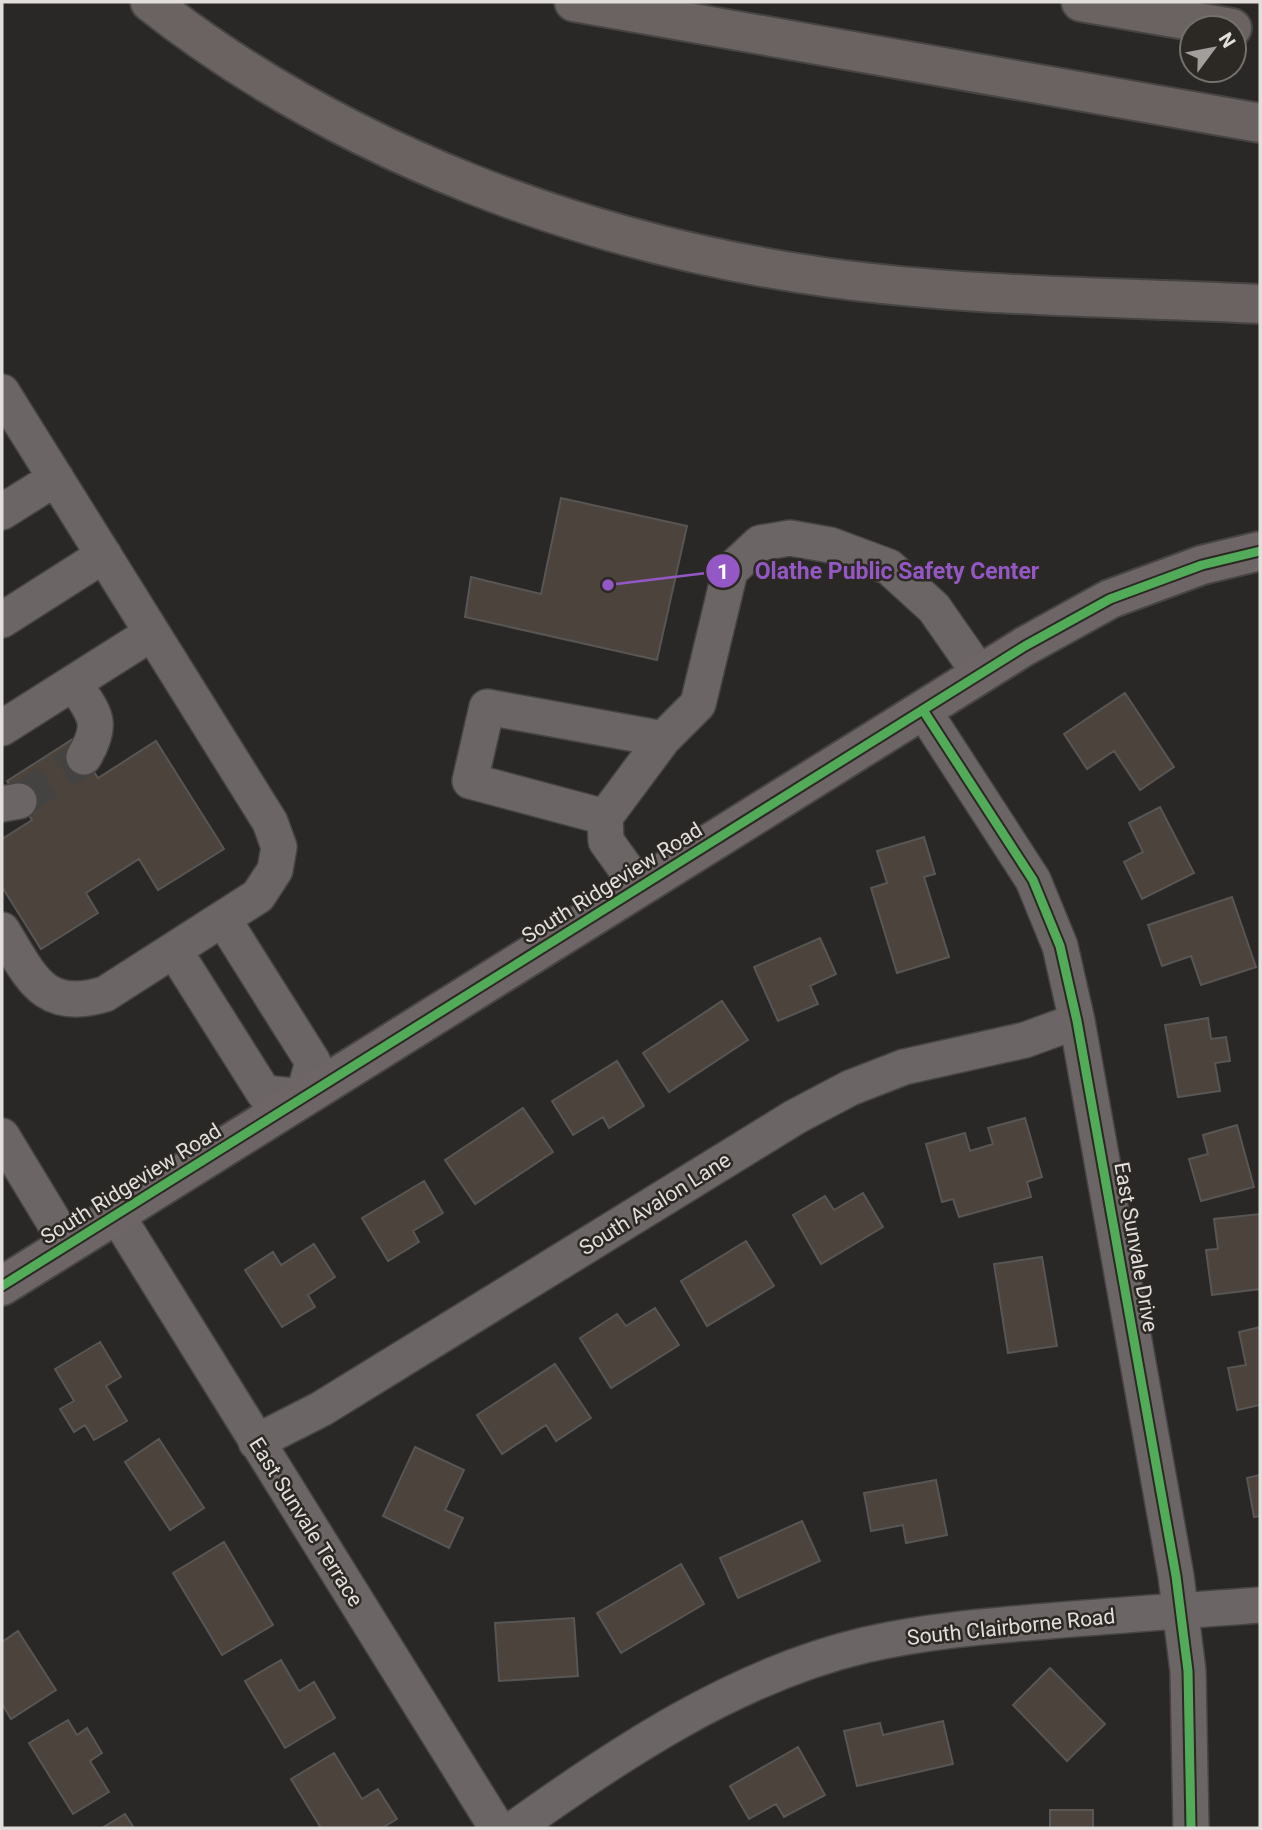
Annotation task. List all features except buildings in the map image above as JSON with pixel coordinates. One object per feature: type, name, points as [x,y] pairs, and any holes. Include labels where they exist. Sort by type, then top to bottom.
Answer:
[{"type":"highway","points":[[150,2],[255,74],[338,122],[525,205],[613,234],[730,262],[832,278],[928,288],[1260,304]]},
{"type":"highway","points":[[573,2],[1260,122]]},
{"type":"highway","points":[[1081,2],[1178,19]]},
{"type":"main road","name":"South Ridgeview Road","points":[[2,1286],[980,674],[1110,599],[1202,565],[1260,551]]},
{"type":"street","points":[[2,930],[33,981],[57,998],[81,1001],[106,994],[258,896],[275,870],[279,847],[270,822],[4,399]]},
{"type":"street","points":[[2,512],[55,478]]},
{"type":"street","points":[[639,887],[606,841],[605,817],[663,739],[698,704],[730,571],[760,543],[790,538],[830,545],[889,567],[934,608],[980,674]]},
{"type":"street","points":[[2,620],[104,555]]},
{"type":"street","points":[[2,728],[152,633]]},
{"type":"street","points":[[74,682],[98,723],[96,737],[84,757]]},
{"type":"street","points":[[605,817],[470,781],[487,707],[663,739]]},
{"type":"street","name":"East Sunvale Drive","points":[[923,710],[1033,880],[1060,946],[1077,1021],[1180,1610],[1191,1730],[1191,1828]]},
{"type":"street","points":[[174,950],[264,1093],[303,1097],[313,1062],[223,919]]},
{"type":"street","name":"South Avalon Lane","points":[[256,1442],[321,1409],[795,1116],[850,1088],[904,1067],[1026,1040],[1077,1021]]},
{"type":"street","points":[[2,1136],[68,1245]]},
{"type":"street","name":"East Sunvale Terrace","points":[[116,1214],[497,1828]]},
{"type":"street","name":"South Clairborne Road","points":[[515,1828],[559,1797],[708,1706],[799,1666],[863,1645],[942,1630],[1260,1605]]},
{"type":"tunnel","points":[[19,801],[84,757]]},
{"type":"cycle path","points":[[2,1286],[1025,646],[1110,599],[1202,565],[1260,551]]},
{"type":"cycle path","points":[[923,710],[1033,880],[1060,946],[1077,1021],[1176,1576],[1188,1671],[1191,1828]]},
{"type":"place","name":"Olathe Public Safety Center","points":[[608,585]]}]
